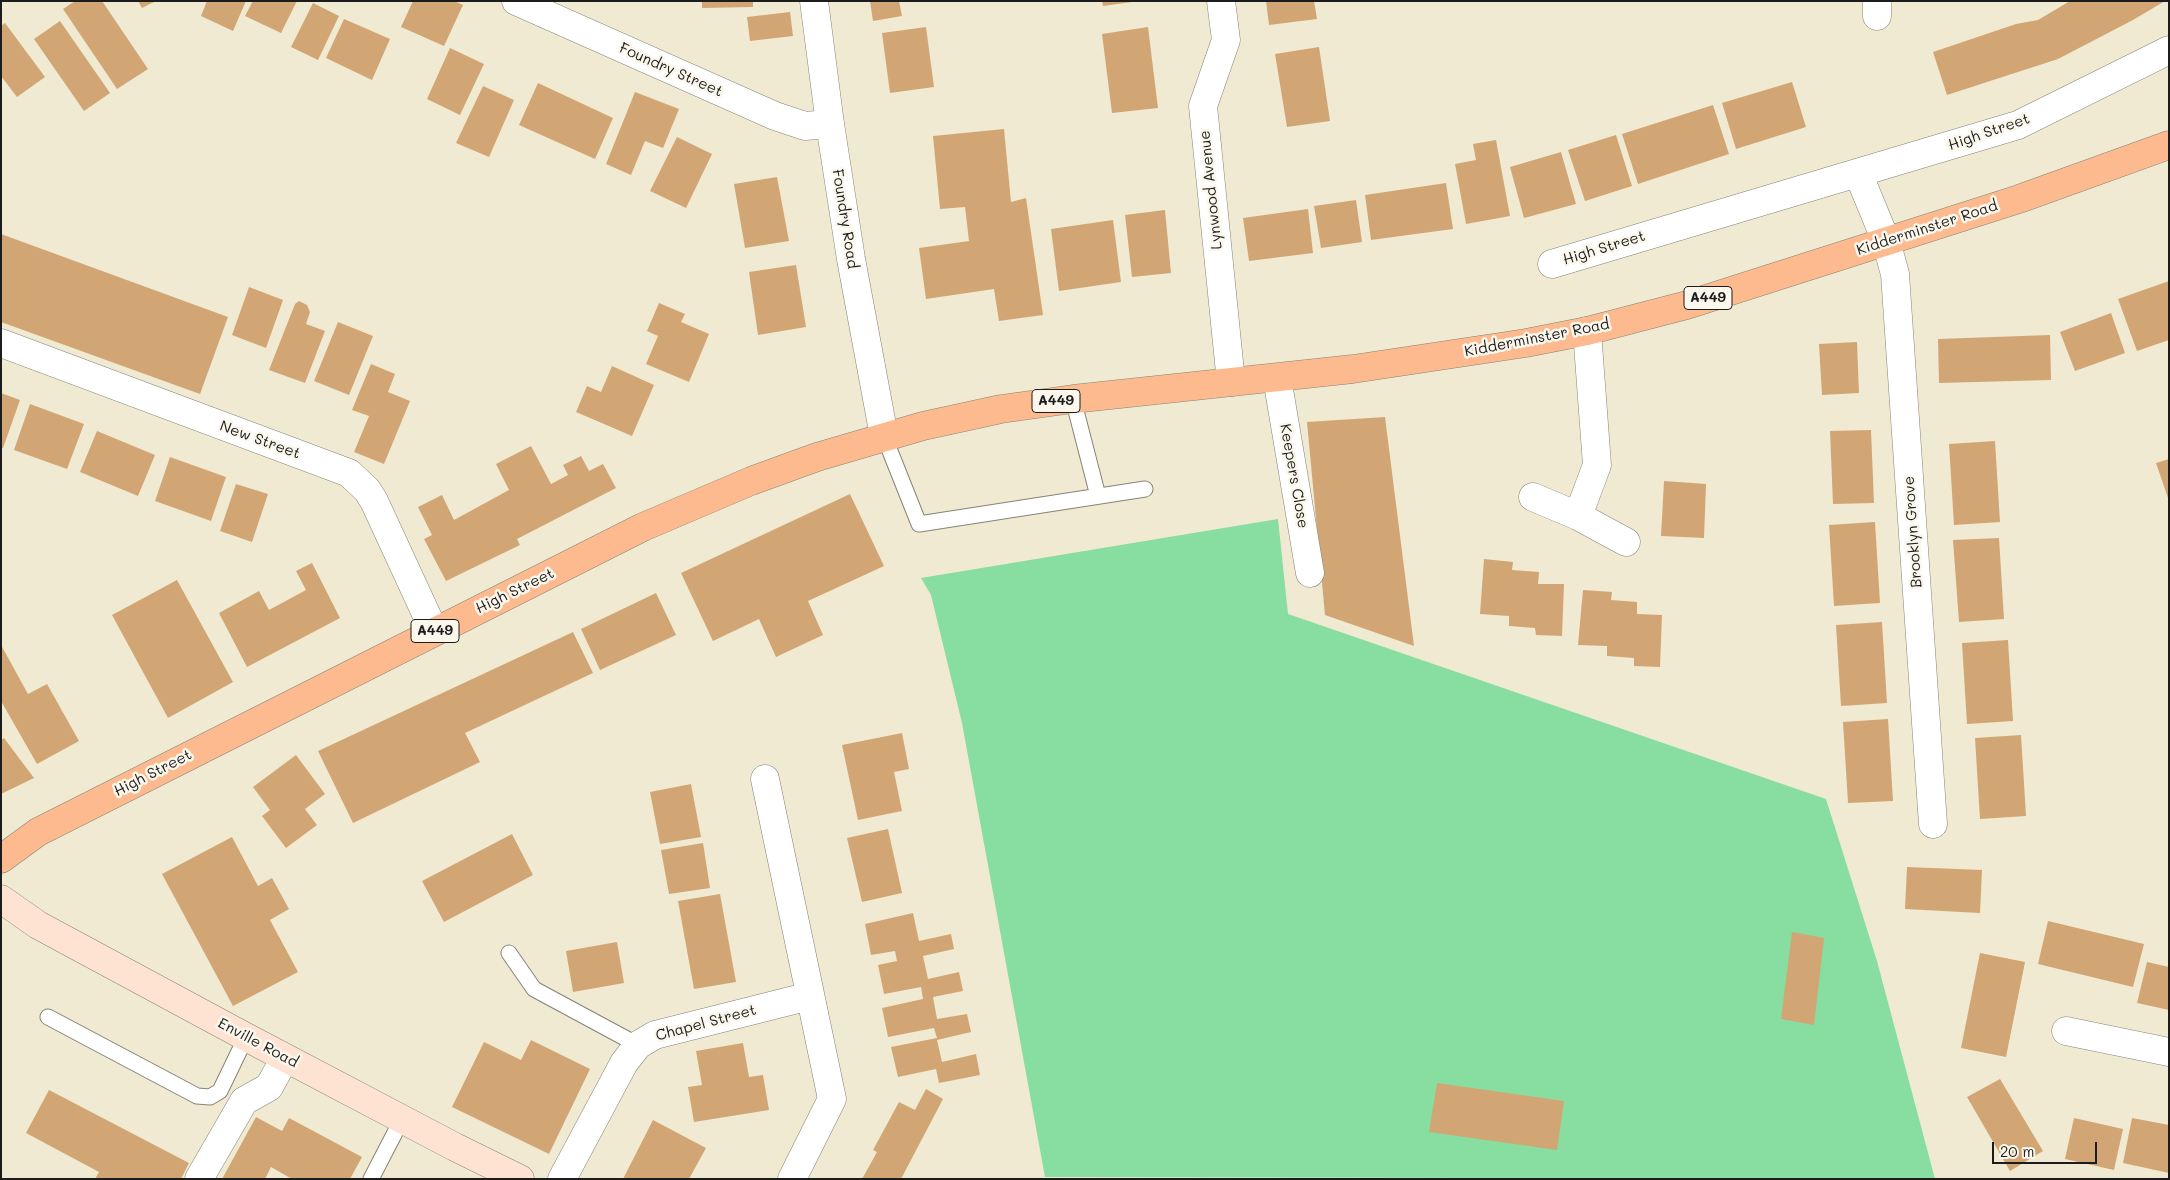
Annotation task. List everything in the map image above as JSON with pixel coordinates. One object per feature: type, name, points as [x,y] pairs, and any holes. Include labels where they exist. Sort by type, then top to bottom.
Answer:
[{"type":"highway","name":"Kidderminster Road","points":[[884,436],[1001,410],[1073,399],[1278,378],[1516,344],[1587,331],[1688,305],[2019,199],[2169,145]]},
{"type":"highway","name":"High Street","points":[[1,859],[38,832],[643,527],[690,506],[816,457],[884,436]]},
{"type":"street","name":"Foundry Street","points":[[516,1],[775,116],[805,126],[830,124]]},
{"type":"street","name":"Foundry Road","points":[[814,1],[830,124],[853,268],[884,436]]},
{"type":"street","name":"Lynwood Avenue","points":[[1221,1],[1226,40],[1203,106],[1231,382]]},
{"type":"street","name":"High Street","points":[[1552,264],[2018,125],[2169,50]]},
{"type":"street","points":[[1858,173],[1886,241]]},
{"type":"street","name":"Brooklyn Grove","points":[[1886,241],[1896,274],[1933,824]]},
{"type":"street","points":[[1578,516],[1597,465],[1587,331]]},
{"type":"street","name":"New Street","points":[[1,343],[349,473],[367,490],[374,501],[434,631]]},
{"type":"street","name":"Keepers Close","points":[[1278,378],[1310,573]]},
{"type":"street","points":[[1533,497],[1578,516],[1626,542]]},
{"type":"street","points":[[765,779],[832,1099],[792,1179]]},
{"type":"street","name":"Enville Road","points":[[1,899],[38,925],[402,1119],[486,1171],[520,1179]]},
{"type":"street","name":"Chapel Street","points":[[562,1179],[624,1063],[638,1045],[655,1035],[810,996]]},
{"type":"street","points":[[2066,1031],[2169,1052]]},
{"type":"street","points":[[199,1179],[244,1101],[269,1088],[285,1058]]},
{"type":"lane","points":[[1073,399],[1098,496]]},
{"type":"lane","points":[[884,436],[919,524],[1145,489]]},
{"type":"lane","points":[[509,953],[534,989],[638,1045]]},
{"type":"lane","points":[[48,1017],[197,1096],[210,1097],[220,1091],[246,1037]]},
{"type":"lane","points":[[371,1179],[402,1119]]},
{"type":"green space","points":[[1278,519],[1288,614],[1826,799],[1877,961],[1935,1179],[1045,1177],[962,723],[931,595],[921,578]]},
{"type":"building","points":[[75,1],[102,1],[148,69],[117,89],[63,9]]},
{"type":"building","points":[[138,1],[156,1],[142,8]]},
{"type":"building","points":[[207,1],[246,1],[233,31],[201,16]]},
{"type":"building","points":[[253,1],[297,1],[281,33],[245,16]]},
{"type":"building","points":[[413,1],[454,1],[463,5],[444,46],[401,27]]},
{"type":"building","points":[[702,1],[753,1],[753,7],[702,8]]},
{"type":"building","points":[[870,1],[899,1],[902,16],[873,21]]},
{"type":"building","points":[[1102,1],[1132,1],[1132,2],[1103,6]]},
{"type":"building","points":[[1266,1],[1314,1],[1317,19],[1269,25]]},
{"type":"building","points":[[2070,1],[2165,1],[2058,59],[1947,95],[1933,52],[2016,24],[2038,20]]},
{"type":"building","points":[[313,3],[339,16],[318,60],[291,47]]},
{"type":"building","points":[[790,12],[793,36],[750,41],[747,17]]},
{"type":"building","points":[[344,19],[390,39],[372,80],[326,58]]},
{"type":"building","points":[[60,21],[110,93],[84,111],[34,39]]},
{"type":"building","points":[[5,23],[45,77],[17,97],[1,76],[1,26]]},
{"type":"building","points":[[926,27],[934,87],[890,93],[882,33]]},
{"type":"building","points":[[1148,27],[1158,108],[1112,113],[1102,34]]},
{"type":"building","points":[[1319,47],[1330,121],[1287,127],[1275,54]]},
{"type":"building","points":[[450,48],[484,64],[460,115],[427,99]]},
{"type":"building","points":[[1792,82],[1806,127],[1736,149],[1722,103]]},
{"type":"building","points":[[538,83],[613,118],[595,159],[519,125]]},
{"type":"building","points":[[483,86],[514,100],[489,157],[456,143]]},
{"type":"building","points":[[635,92],[679,109],[663,148],[645,141],[631,175],[606,164]]},
{"type":"building","points":[[1713,105],[1729,154],[1638,184],[1622,134]]},
{"type":"building","points":[[1004,129],[1011,202],[1026,198],[1043,315],[999,321],[994,289],[926,299],[919,248],[969,241],[965,207],[940,209],[933,136]]},
{"type":"building","points":[[1616,135],[1632,186],[1585,201],[1568,150]]},
{"type":"building","points":[[677,137],[712,154],[686,208],[650,191]]},
{"type":"building","points":[[1496,140],[1510,216],[1466,224],[1455,164],[1476,160],[1473,144]]},
{"type":"building","points":[[1561,152],[1576,204],[1524,218],[1510,167]]},
{"type":"building","points":[[777,177],[789,241],[745,248],[734,184]]},
{"type":"building","points":[[1446,183],[1453,229],[1371,240],[1365,195]]},
{"type":"building","points":[[1356,200],[1362,242],[1321,248],[1314,206]]},
{"type":"building","points":[[1308,209],[1313,253],[1249,261],[1243,218]]},
{"type":"building","points":[[1165,210],[1171,273],[1132,277],[1125,215]]},
{"type":"building","points":[[1113,220],[1121,282],[1059,291],[1051,229]]},
{"type":"building","points":[[1,234],[228,317],[200,394],[1,322]]},
{"type":"building","points":[[796,265],[806,327],[758,335],[749,272]]},
{"type":"building","points":[[2169,281],[2169,340],[2137,351],[2118,299]]},
{"type":"building","points":[[249,287],[283,300],[266,348],[232,335]]},
{"type":"building","points":[[299,301],[307,305],[310,312],[306,324],[325,331],[305,383],[269,370],[295,304]]},
{"type":"building","points":[[659,303],[685,314],[681,322],[709,334],[689,382],[646,364],[658,336],[647,331]]},
{"type":"building","points":[[2111,313],[2125,353],[2075,371],[2060,332]]},
{"type":"building","points":[[338,322],[373,336],[349,395],[314,381]]},
{"type":"building","points":[[2050,335],[2051,380],[1939,383],[1938,339]]},
{"type":"building","points":[[1857,342],[1859,393],[1822,395],[1819,344]]},
{"type":"building","points":[[371,364],[395,374],[388,392],[410,401],[384,464],[354,452],[369,416],[352,410]]},
{"type":"building","points":[[612,366],[654,385],[632,436],[576,412],[587,386],[601,392]]},
{"type":"building","points":[[1,393],[20,400],[3,448],[1,447]]},
{"type":"building","points":[[30,404],[84,424],[67,469],[14,450]]},
{"type":"building","points":[[1385,417],[1414,646],[1325,615],[1307,422]]},
{"type":"building","points":[[1871,430],[1874,503],[1833,504],[1830,431]]},
{"type":"building","points":[[97,431],[155,455],[138,496],[80,472]]},
{"type":"building","points":[[1995,441],[2000,522],[1954,525],[1949,444]]},
{"type":"building","points":[[531,446],[551,484],[568,475],[563,465],[581,456],[589,471],[603,464],[616,488],[517,539],[520,545],[446,581],[424,539],[432,535],[418,507],[442,495],[454,520],[509,490],[496,464]]},
{"type":"building","points":[[170,457],[226,477],[211,521],[155,501]]},
{"type":"building","points":[[2169,459],[2169,498],[2168,498],[2156,463]]},
{"type":"building","points":[[1664,481],[1706,484],[1704,538],[1661,536]]},
{"type":"building","points":[[236,484],[268,494],[252,542],[220,531]]},
{"type":"building","points":[[850,494],[884,566],[808,601],[823,635],[776,657],[759,619],[713,641],[681,573]]},
{"type":"building","points":[[1875,522],[1880,603],[1834,606],[1829,525]]},
{"type":"building","points":[[1999,538],[2004,619],[1959,622],[1953,540]]},
{"type":"building","points":[[1484,559],[1513,562],[1512,570],[1539,572],[1538,584],[1564,584],[1562,636],[1536,635],[1535,628],[1509,626],[1509,616],[1480,614]]},
{"type":"building","points":[[312,563],[340,618],[247,667],[219,613],[259,591],[269,610],[306,590],[296,571]]},
{"type":"building","points":[[177,580],[233,682],[168,718],[112,615]]},
{"type":"building","points":[[1583,590],[1612,592],[1611,600],[1637,602],[1637,614],[1662,615],[1660,667],[1634,666],[1634,658],[1607,656],[1607,646],[1578,645]]},
{"type":"building","points":[[656,593],[676,635],[600,670],[581,629]]},
{"type":"building","points":[[1882,622],[1887,703],[1841,706],[1836,625]]},
{"type":"building","points":[[573,632],[593,673],[465,733],[480,762],[353,823],[318,751]]},
{"type":"building","points":[[2008,640],[2013,721],[1967,724],[1962,643]]},
{"type":"building","points":[[1,645],[28,694],[47,684],[79,741],[37,764],[1,701]]},
{"type":"building","points":[[1888,719],[1893,801],[1848,803],[1843,722]]},
{"type":"building","points":[[902,733],[909,769],[894,772],[902,811],[858,820],[842,745]]},
{"type":"building","points":[[2021,735],[2026,816],[1980,819],[1975,738]]},
{"type":"building","points":[[4,738],[34,778],[1,794],[1,740]]},
{"type":"building","points":[[296,755],[325,794],[305,809],[317,825],[286,848],[262,816],[270,810],[253,787]]},
{"type":"building","points":[[691,784],[701,837],[660,844],[650,792]]},
{"type":"building","points":[[888,829],[902,893],[862,902],[847,838]]},
{"type":"building","points":[[512,834],[533,875],[444,922],[422,881]]},
{"type":"building","points":[[232,837],[258,886],[272,878],[289,909],[270,920],[298,972],[233,1006],[162,874]]},
{"type":"building","points":[[703,843],[710,888],[669,894],[661,850]]},
{"type":"building","points":[[1907,867],[1982,870],[1980,913],[1905,909]]},
{"type":"building","points":[[720,894],[736,982],[694,989],[678,901]]},
{"type":"building","points":[[913,913],[919,941],[951,934],[954,949],[923,956],[928,979],[959,972],[963,991],[933,997],[937,1019],[967,1014],[971,1032],[937,1040],[942,1062],[976,1054],[980,1075],[939,1083],[936,1069],[898,1077],[891,1047],[937,1038],[934,1028],[888,1037],[882,1008],[923,999],[921,987],[884,994],[878,965],[897,961],[895,951],[871,955],[865,924]]},
{"type":"building","points":[[2048,921],[2144,944],[2133,987],[2038,964]]},
{"type":"building","points":[[1792,932],[1824,938],[1814,1025],[1781,1019]]},
{"type":"building","points":[[617,942],[624,983],[573,992],[566,951]]},
{"type":"building","points":[[1980,953],[2025,962],[2006,1057],[1961,1048]]},
{"type":"building","points":[[2147,962],[2169,967],[2169,1010],[2137,1003]]},
{"type":"building","points":[[531,1040],[590,1069],[549,1154],[452,1107],[484,1042],[521,1060]]},
{"type":"building","points":[[743,1043],[749,1077],[763,1075],[769,1110],[694,1122],[688,1087],[702,1085],[696,1051]]},
{"type":"building","points":[[2000,1079],[2043,1151],[2010,1171],[1967,1097]]},
{"type":"building","points":[[1437,1083],[1564,1101],[1557,1150],[1429,1132]]},
{"type":"building","points":[[926,1089],[943,1099],[901,1179],[862,1179],[877,1152],[873,1150],[899,1102],[915,1110]]},
{"type":"building","points":[[49,1090],[189,1163],[181,1179],[95,1179],[99,1172],[26,1133]]},
{"type":"building","points":[[256,1117],[282,1131],[289,1118],[362,1157],[350,1179],[292,1179],[271,1167],[265,1179],[222,1179]]},
{"type":"building","points":[[2074,1118],[2123,1129],[2114,1170],[2065,1159]]},
{"type":"building","points":[[2132,1118],[2169,1125],[2169,1173],[2123,1163]]},
{"type":"building","points":[[653,1120],[706,1148],[689,1179],[623,1179]]}]
